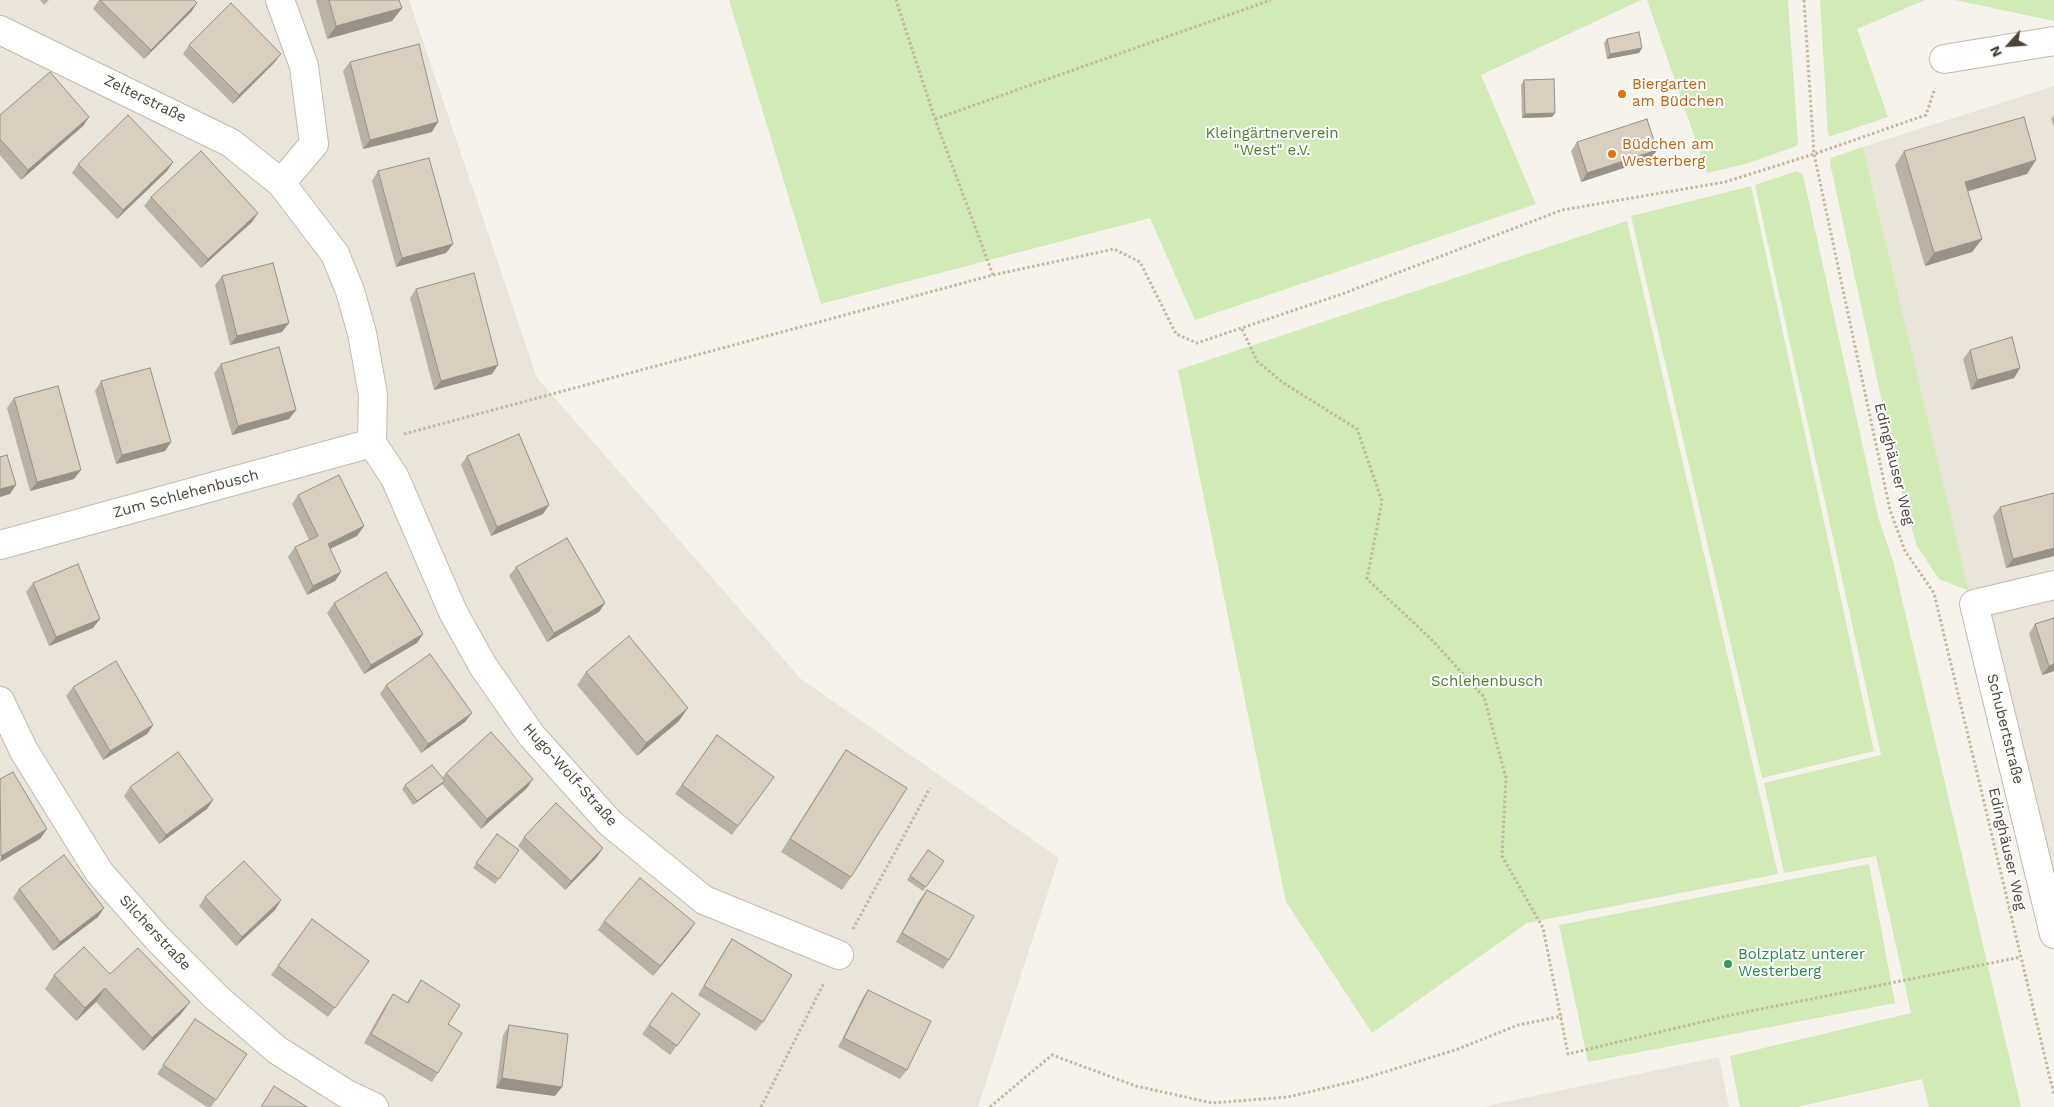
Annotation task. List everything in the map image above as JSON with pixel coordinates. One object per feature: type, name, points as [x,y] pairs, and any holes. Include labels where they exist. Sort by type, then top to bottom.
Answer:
[{"type":"street","points":[[280,0],[304,66],[314,144],[281,183]]},
{"type":"street","name":"Zelterstraße","points":[[0,30],[231,143],[281,183],[335,254],[350,291],[362,333],[373,395],[372,442]]},
{"type":"street","points":[[1944,59],[2054,41]]},
{"type":"street","name":"Zum Schlehenbusch","points":[[0,545],[372,442]]},
{"type":"street","name":"Hugo-Wolf-Straße","points":[[372,442],[395,478],[453,612],[483,666],[537,743],[610,823],[704,900],[838,955]]},
{"type":"street","name":"Schubertstraße","points":[[2054,584],[1974,604],[2054,934]]},
{"type":"street","name":"Silcherstraße","points":[[0,701],[24,751],[99,872],[157,938],[216,997],[277,1050],[345,1092],[374,1107]]},
{"type":"path","points":[[896,0],[935,119],[992,275]]},
{"type":"path","points":[[935,119],[1271,0]]},
{"type":"path","name":"Edinghäuser Weg","points":[[1804,0],[1814,154],[1890,510],[1905,551],[1934,593],[2054,1095]]},
{"type":"path","points":[[372,442],[992,275],[1114,248],[1140,262],[1176,334],[1197,343],[1342,294],[1562,210],[1725,182],[1814,154],[1926,115],[1944,59]]},
{"type":"path","points":[[1242,329],[1257,361],[1282,382],[1356,429],[1382,501],[1367,579],[1431,639],[1484,697],[1506,778],[1502,856],[1543,928],[1562,1016],[1568,1054],[1731,1015],[2021,957]]},
{"type":"path","points":[[761,1107],[838,955],[930,788]]},
{"type":"path","points":[[990,1107],[1052,1055],[1136,1086],[1212,1103],[1269,1099],[1288,1097],[1359,1080],[1458,1049],[1518,1025],[1562,1016]]},
{"type":"shaded area","points":[[0,0],[409,0],[537,378],[801,679],[1059,858],[978,1107],[0,1107]]},
{"type":"shaded area","points":[[2054,86],[2054,949],[1863,147]]},
{"type":"shaded area","points":[[1719,1057],[1729,1107],[1482,1107]]},
{"type":"green space","name":"Kleingärtnerverein \"West\" e.V.","points":[[729,0],[1641,0],[1481,75],[1536,204],[1195,320],[1150,218],[821,304]]},
{"type":"green space","points":[[1647,0],[1788,0],[1798,143],[1796,146],[1746,164],[1707,173]]},
{"type":"green space","points":[[1820,0],[1925,0],[1857,29],[1888,117],[1831,136],[1828,135]]},
{"type":"green space","points":[[1955,0],[2054,0],[2054,21]]},
{"type":"green space","points":[[1863,147],[1969,591],[1939,579],[1917,546],[1904,503],[1830,163],[1831,158]]},
{"type":"green space","points":[[1797,171],[1803,175],[1879,520],[1893,561],[2021,1107],[1929,1107],[1922,1079],[1797,1107],[1740,1107],[1730,1056],[1911,1013],[1876,856],[1784,873],[1764,783],[1881,755],[1755,185]]},
{"type":"green space","points":[[1751,186],[1874,751],[1762,778],[1631,216]]},
{"type":"green space","name":"Schlehenbusch","points":[[1627,221],[1778,874],[1527,923],[1372,1033],[1286,902],[1178,370]]},
{"type":"green space","name":"Bolzplatz unterer Westerberg","points":[[1869,864],[1895,1003],[1588,1062],[1559,925]]},
{"type":"building","points":[[100,0],[194,0],[197,3],[151,50]]},
{"type":"building","points":[[329,0],[399,0],[402,8],[336,26]]},
{"type":"building","points":[[231,3],[281,54],[239,95],[189,45]]},
{"type":"building","points":[[1639,32],[1642,48],[1610,54],[1607,39]]},
{"type":"building","points":[[419,44],[438,122],[370,140],[350,62]]},
{"type":"building","points":[[50,72],[89,117],[28,170],[0,139],[0,115]]},
{"type":"building","points":[[1554,79],[1555,113],[1525,114],[1524,80]]},
{"type":"building","points":[[128,115],[173,162],[123,210],[78,164]]},
{"type":"building","points":[[2024,117],[2036,160],[1965,182],[1982,239],[1934,253],[1904,151]]},
{"type":"building","points":[[1647,119],[1657,150],[1587,173],[1577,142]]},
{"type":"building","points":[[201,151],[258,213],[208,259],[151,197]]},
{"type":"building","points":[[429,158],[453,244],[402,258],[378,171]]},
{"type":"building","points":[[273,263],[289,323],[237,336],[222,276]]},
{"type":"building","points":[[474,273],[498,365],[441,381],[416,289]]},
{"type":"building","points":[[2012,337],[2020,368],[1977,380],[1970,350]]},
{"type":"building","points":[[279,347],[296,410],[238,426],[221,364]]},
{"type":"building","points":[[150,368],[171,442],[122,455],[101,381]]},
{"type":"building","points":[[58,386],[81,470],[37,482],[14,398]]},
{"type":"building","points":[[519,434],[549,505],[497,527],[467,456]]},
{"type":"building","points":[[7,455],[16,485],[0,489],[0,457]]},
{"type":"building","points":[[339,475],[364,526],[328,544],[341,572],[313,586],[295,547],[318,536],[298,495]]},
{"type":"building","points":[[2054,493],[2054,548],[2013,559],[2000,507]]},
{"type":"building","points":[[567,538],[605,603],[554,633],[516,567]]},
{"type":"building","points":[[78,564],[100,619],[56,637],[33,583]]},
{"type":"building","points":[[386,572],[423,634],[371,665],[334,603]]},
{"type":"building","points":[[2054,618],[2054,664],[2049,666],[2035,624]]},
{"type":"building","points":[[629,636],[688,708],[646,743],[586,672]]},
{"type":"building","points":[[430,654],[472,713],[428,744],[386,685]]},
{"type":"building","points":[[116,661],[153,725],[110,751],[73,687]]},
{"type":"building","points":[[491,732],[533,779],[487,819],[446,773]]},
{"type":"building","points":[[717,735],[774,777],[738,826],[682,785]]},
{"type":"building","points":[[846,750],[907,788],[851,877],[790,839]]},
{"type":"building","points":[[178,752],[213,800],[166,835],[130,787]]},
{"type":"building","points":[[432,765],[445,781],[417,801],[405,785]]},
{"type":"building","points":[[13,772],[47,829],[1,856],[0,779]]},
{"type":"building","points":[[556,803],[603,848],[571,881],[524,837]]},
{"type":"building","points":[[497,834],[519,850],[499,879],[476,863]]},
{"type":"building","points":[[928,850],[944,861],[926,887],[910,876]]},
{"type":"building","points":[[64,855],[104,908],[60,942],[19,889]]},
{"type":"building","points":[[244,861],[281,900],[242,937],[205,897]]},
{"type":"building","points":[[640,878],[695,923],[660,966],[604,921]]},
{"type":"building","points":[[927,890],[974,916],[949,960],[902,933]]},
{"type":"building","points":[[312,919],[369,961],[335,1008],[278,966]]},
{"type":"building","points":[[732,939],[792,975],[763,1022],[704,986]]},
{"type":"building","points":[[84,947],[110,974],[138,948],[190,1002],[152,1038],[105,988],[85,1008],[54,975]]},
{"type":"building","points":[[421,980],[460,1005],[448,1024],[462,1033],[438,1073],[371,1034],[393,994],[408,1003]]},
{"type":"building","points":[[868,990],[931,1021],[907,1070],[844,1038]]},
{"type":"building","points":[[672,993],[700,1014],[677,1046],[649,1025]]},
{"type":"building","points":[[195,1019],[247,1054],[216,1100],[163,1065]]},
{"type":"building","points":[[509,1025],[568,1034],[562,1087],[502,1078]]},
{"type":"building","points":[[274,1086],[307,1107],[261,1107]]},
{"type":"place","name":"Biergarten am Büdchen","points":[[1622,94]]},
{"type":"place","name":"Büdchen am Westerberg","points":[[1612,154]]},
{"type":"place","name":"Bolzplatz unterer Westerberg","points":[[1728,964]]}]
